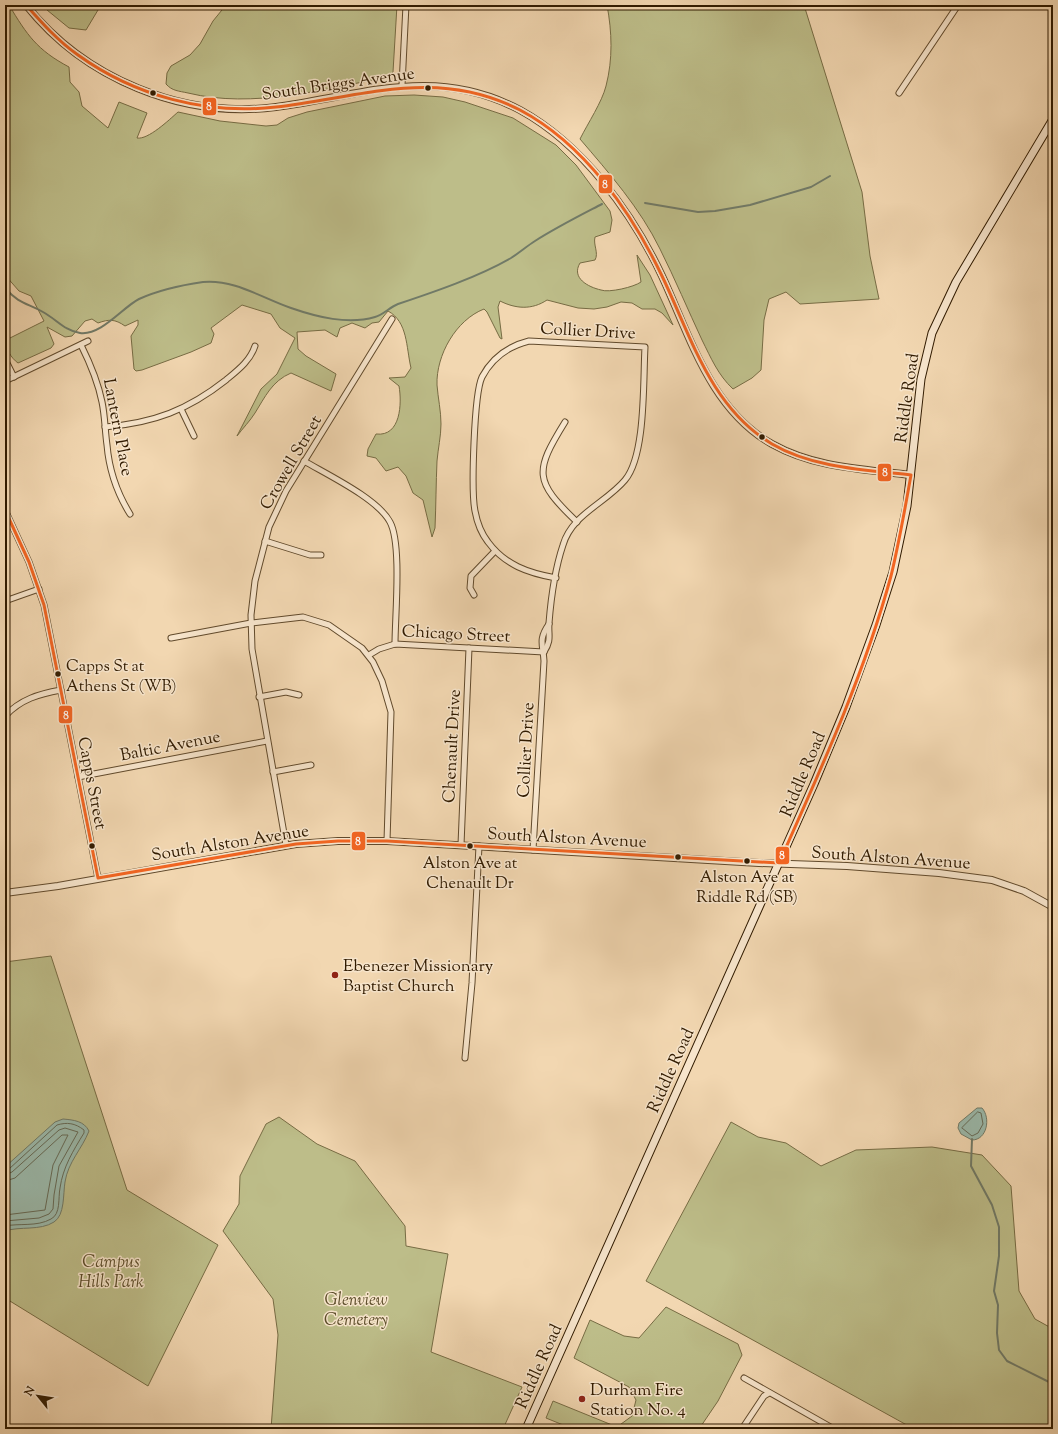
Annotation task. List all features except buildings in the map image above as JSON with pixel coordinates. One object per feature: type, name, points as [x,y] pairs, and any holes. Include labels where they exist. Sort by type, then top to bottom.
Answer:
[{"type":"main road","name":"Riddle Road","points":[[526,1429],[840,724],[876,625],[893,572],[901,540],[911,475],[921,378],[927,350],[937,320],[956,282],[1053,119]]},
{"type":"street","name":"South Briggs Avenue","points":[[26,5],[61,42],[95,66],[132,86],[182,102],[218,108],[261,108],[402,86],[423,85],[457,88],[497,100],[527,114],[550,129],[578,154],[622,209],[647,248],[714,389],[727,406],[756,434],[789,452],[818,463],[911,475]]},
{"type":"street","points":[[402,86],[406,5]]},
{"type":"street","points":[[899,93],[958,5]]},
{"type":"street","name":"Crowell Street","points":[[286,845],[259,697],[252,649],[251,623],[255,581],[265,541],[277,508],[304,461],[392,319]]},
{"type":"street","name":"Collier Drive","points":[[544,652],[549,644],[549,624],[563,544],[576,522],[618,487],[632,470],[636,460],[640,442],[644,347],[541,340],[529,341],[505,351],[486,371],[478,391],[474,500],[476,516],[481,531],[495,551],[504,559],[524,571],[556,578]]},
{"type":"street","points":[[5,381],[88,341]]},
{"type":"street","name":"Lantern Place","points":[[81,345],[94,373],[101,396],[108,455],[114,479],[130,514]]},
{"type":"street","points":[[105,427],[142,423],[181,409],[204,396],[234,374],[248,361],[255,346]]},
{"type":"street","points":[[5,359],[14,377]]},
{"type":"street","points":[[181,409],[194,436]]},
{"type":"street","points":[[565,422],[546,453],[544,462],[544,479],[546,487],[554,500],[576,522]]},
{"type":"street","points":[[304,461],[369,500],[379,508],[390,522],[395,540],[396,561],[395,644]]},
{"type":"street","name":"Capps Street","points":[[5,510],[29,562],[39,589],[50,630],[98,878]]},
{"type":"street","points":[[265,541],[310,555],[321,555]]},
{"type":"street","points":[[474,595],[470,588],[471,576],[495,551]]},
{"type":"street","points":[[5,601],[39,589]]},
{"type":"street","points":[[171,638],[251,623],[303,617],[329,625],[362,648],[369,655],[382,681],[391,712],[387,841]]},
{"type":"street","name":"Collier Drive","points":[[533,850],[544,669],[544,652],[540,644],[542,633],[549,624]]},
{"type":"street","name":"Chicago Street","points":[[369,655],[379,649],[395,644],[544,652]]},
{"type":"street","name":"Chenault Drive","points":[[461,845],[469,648]]},
{"type":"street","points":[[5,716],[31,697],[61,690]]},
{"type":"street","points":[[259,697],[286,692],[298,695]]},
{"type":"street","name":"Baltic Avenue","points":[[78,777],[267,741]]},
{"type":"street","points":[[273,772],[311,765]]},
{"type":"street","name":"South Alston Avenue","points":[[5,893],[58,886],[286,845],[338,840],[387,841],[847,866],[939,873],[984,878],[1024,892],[1053,907]]},
{"type":"street","points":[[465,1058],[472,983],[479,846]]},
{"type":"street","points":[[744,1378],[823,1426],[834,1429]]},
{"type":"street","points":[[742,1429],[764,1396],[769,1393]]},
{"type":"green space","points":[[5,5],[9,5],[21,25],[41,48],[58,61],[69,67],[70,82],[79,92],[82,106],[108,128],[119,102],[147,113],[137,138],[142,138],[152,133],[178,112],[220,121],[266,126],[277,125],[288,118],[307,112],[385,96],[414,95],[443,97],[465,102],[513,118],[556,145],[576,165],[610,211],[612,220],[610,232],[595,237],[595,260],[580,263],[578,268],[579,277],[582,281],[591,287],[605,291],[633,286],[641,282],[637,255],[650,275],[673,325],[662,313],[655,309],[642,309],[632,303],[621,302],[607,307],[594,309],[578,308],[547,300],[536,306],[530,307],[512,306],[500,301],[498,307],[502,339],[500,338],[484,309],[465,321],[450,340],[444,351],[438,374],[437,385],[441,414],[441,429],[437,461],[435,528],[432,537],[423,500],[413,493],[406,476],[398,467],[386,471],[376,458],[367,456],[368,449],[376,434],[391,430],[398,418],[400,409],[399,386],[389,378],[405,377],[411,368],[403,328],[395,316],[388,311],[379,322],[372,323],[365,328],[352,323],[340,328],[337,337],[325,330],[297,332],[298,349],[306,356],[336,374],[331,391],[291,373],[284,376],[266,395],[253,416],[237,436],[261,389],[277,374],[295,338],[280,328],[271,314],[242,305],[211,328],[214,334],[211,343],[142,370],[136,371],[134,369],[131,336],[138,325],[138,320],[125,326],[115,321],[109,320],[98,323],[92,319],[85,321],[72,336],[65,337],[47,327],[54,344],[51,348],[18,363],[9,353],[6,346],[6,340],[44,321],[31,296],[19,291],[5,275]]},
{"type":"green space","points":[[50,5],[101,5],[86,30],[69,28],[47,10]]},
{"type":"green space","points":[[226,5],[397,5],[393,72],[388,77],[314,92],[263,98],[238,99],[213,97],[179,91],[171,88],[166,84],[167,73],[171,66],[190,55],[200,44],[213,21]]},
{"type":"green space","points":[[607,5],[804,5],[862,192],[870,256],[879,299],[800,304],[786,292],[769,299],[764,320],[761,370],[752,378],[733,389],[723,378],[712,360],[666,260],[643,219],[623,191],[580,139],[601,99],[606,86],[611,56],[610,25]]},
{"type":"green space","name":"Campus Hills Park","points":[[51,956],[127,1190],[218,1245],[148,1386],[5,1298],[5,962]]},
{"type":"green space","name":"Glenview Cemetery","points":[[279,1117],[317,1144],[355,1161],[405,1226],[406,1246],[448,1254],[431,1352],[522,1387],[503,1429],[271,1429],[278,1335],[273,1299],[223,1231],[239,1204],[240,1176],[266,1124]]},
{"type":"green space","points":[[731,1122],[758,1137],[786,1143],[821,1166],[856,1150],[932,1147],[982,1155],[1011,1186],[1019,1291],[1035,1319],[1053,1329],[1053,1429],[914,1429],[646,1281]]},
{"type":"green space","points":[[666,1307],[738,1344],[742,1355],[718,1401],[699,1429],[573,1429],[546,1418],[553,1401],[617,1427],[632,1416],[636,1400],[629,1387],[574,1358],[590,1320],[624,1336],[639,1338]]},
{"type":"water","points":[[977,1108],[982,1108],[985,1112],[987,1123],[984,1133],[977,1139],[972,1140],[961,1134],[958,1128],[959,1123]]},
{"type":"water","points":[[63,1119],[81,1123],[89,1131],[69,1168],[65,1182],[62,1209],[58,1219],[48,1225],[5,1231],[5,1167],[55,1122]]},
{"type":"waterway","points":[[645,203],[698,212],[715,211],[750,205],[811,187],[830,176]]},
{"type":"waterway","points":[[5,288],[19,300],[43,312],[70,330],[80,333],[88,333],[104,326],[139,299],[171,288],[203,282],[226,283],[237,286],[280,304],[322,317],[343,320],[365,319],[378,316],[398,304],[456,284],[484,272],[511,258],[552,231],[602,204]]},
{"type":"waterway","points":[[972,1139],[971,1166],[992,1205],[999,1227],[999,1256],[994,1291],[998,1305],[997,1333],[999,1350],[1007,1361],[1053,1384]]},
{"type":"transit line","name":"8","points":[[5,510],[29,562],[44,605],[98,878],[296,844],[338,841],[387,841],[779,863],[841,721],[868,649],[891,576],[911,475],[840,467],[822,463],[788,452],[772,444],[751,429],[733,411],[705,369],[650,252],[636,227],[620,204],[585,160],[565,141],[543,124],[520,110],[489,97],[459,90],[429,88],[369,92],[276,107],[250,109],[198,105],[147,92],[123,82],[100,69],[78,55],[57,38],[26,5]]},
{"type":"place","name":"Capps St at Athens St (WB)","points":[[58,674]]},
{"type":"place","name":"Alston Ave at Chenault Dr","points":[[470,846]]},
{"type":"place","name":"Alston Ave at Riddle Rd (SB)","points":[[747,861]]},
{"type":"place","name":"Ebenezer Missionary Baptist Church","points":[[335,975]]},
{"type":"place","name":"Durham Fire Station No. 4","points":[[582,1399]]}]
